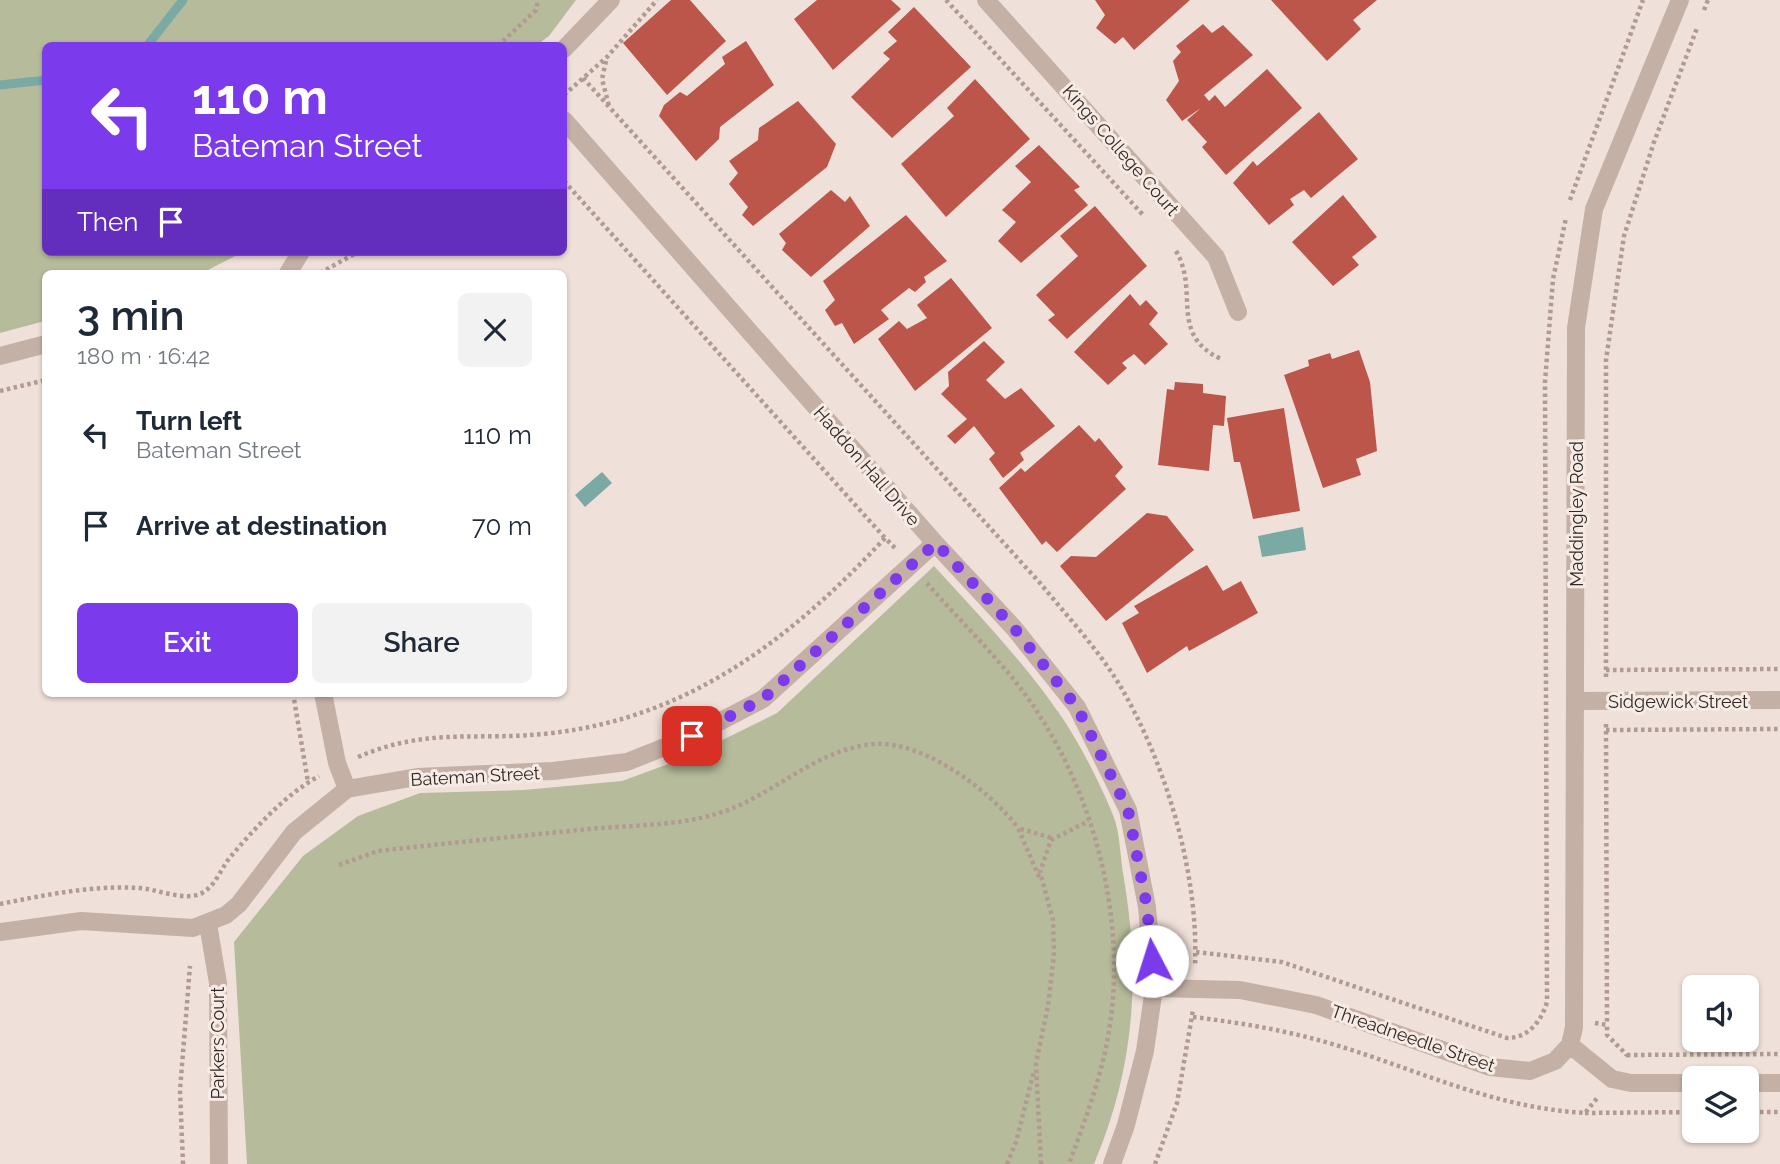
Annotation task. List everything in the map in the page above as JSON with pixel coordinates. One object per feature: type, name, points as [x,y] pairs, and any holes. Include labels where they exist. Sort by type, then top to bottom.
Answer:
[{"type":"street","points":[[567,46],[611,0]]},
{"type":"street","name":"Kings College Court","points":[[986,0],[1216,257],[1238,312]]},
{"type":"street","name":"Maddingley Road","points":[[1570,1045],[1574,1027],[1578,315],[1594,209],[1680,0]]},
{"type":"street","name":"Haddon Hall Drive","points":[[567,123],[1014,628],[1077,707],[1128,810],[1147,907],[1154,988],[1145,1051],[1126,1125],[1112,1164]]},
{"type":"street","points":[[0,356],[42,345]]},
{"type":"street","name":"Bateman Street","points":[[203,925],[239,904],[294,832],[347,789],[417,777],[553,771],[627,762],[692,736],[763,699],[936,543]]},
{"type":"street","points":[[324,697],[338,766],[347,789]]},
{"type":"street","name":"Sidgewick Street","points":[[1576,701],[1780,700]]},
{"type":"street","points":[[0,932],[81,921],[203,925]]},
{"type":"street","name":"Parkers Court","points":[[203,925],[218,983],[219,1164]]},
{"type":"street","name":"Threadneedle Street","points":[[1154,988],[1240,990],[1316,1005],[1490,1067],[1530,1071],[1555,1062],[1570,1045]]},
{"type":"street","points":[[1570,1045],[1612,1079],[1631,1083],[1682,1083]]},
{"type":"street","points":[[1759,1083],[1780,1083]]},
{"type":"path","points":[[502,42],[536,10],[538,0]]},
{"type":"path","points":[[567,92],[607,57],[657,0]]},
{"type":"path","points":[[946,0],[1146,219]]},
{"type":"path","points":[[1196,952],[1282,962],[1507,1038],[1518,1038],[1534,1028],[1544,1012],[1547,1002],[1545,382],[1553,279],[1570,196],[1643,0]]},
{"type":"path","points":[[1703,13],[1708,0]]},
{"type":"path","points":[[1607,1025],[1608,346],[1624,236],[1654,142],[1698,26]]},
{"type":"path","points":[[607,57],[602,79],[609,108]]},
{"type":"path","points":[[567,184],[998,660],[1034,706],[1061,751],[1089,821],[1102,870],[1111,928],[1113,984],[1108,1036],[1097,1084],[1069,1164]]},
{"type":"path","points":[[1174,248],[1184,264],[1189,327],[1205,352],[1221,359]]},
{"type":"path","points":[[325,270],[351,256]]},
{"type":"path","points":[[0,391],[42,381]]},
{"type":"path","points":[[0,904],[87,890],[139,888],[183,895],[203,892],[212,886],[229,857],[276,807],[309,782],[382,747],[415,738],[553,733],[614,723],[671,704],[726,676],[765,648],[885,538]]},
{"type":"path","points":[[1606,670],[1780,669]]},
{"type":"path","points":[[294,697],[309,782]]},
{"type":"path","points":[[1606,730],[1780,729]]},
{"type":"path","points":[[339,865],[378,851],[696,819],[752,800],[802,767],[828,755],[877,744],[898,747],[962,776],[986,793],[1018,828],[1042,884],[1053,920],[1054,954],[1048,1006],[1016,1142],[1007,1164]]},
{"type":"path","points":[[1042,884],[1040,872],[1053,839],[1089,821]]},
{"type":"path","points":[[1018,828],[1053,839]]},
{"type":"path","points":[[183,1164],[180,1090],[186,993],[203,925]]},
{"type":"path","points":[[1627,1055],[1780,1054]]},
{"type":"path","points":[[1036,1063],[1041,1164]]},
{"type":"path","points":[[1585,1113],[1682,1112]]},
{"type":"path","points":[[1759,1112],[1780,1112]]},
{"type":"green space","points":[[0,0],[576,0],[549,36],[541,42],[42,42],[42,256],[235,256],[208,270],[42,270],[42,322],[0,333]]},
{"type":"green space","points":[[934,566],[984,620],[1047,696],[1075,738],[1103,791],[1115,822],[1132,948],[1131,1021],[1118,1092],[1094,1164],[247,1164],[234,942],[303,856],[358,816],[420,793],[523,790],[622,781],[690,756],[777,713]]},
{"type":"water","points":[[602,472],[612,483],[585,507],[575,495]]},
{"type":"water","points":[[1303,527],[1306,550],[1262,557],[1258,536]]},
{"type":"building","points":[[671,0],[690,0],[726,41],[667,95],[623,43]]},
{"type":"building","points":[[817,0],[891,0],[901,9],[833,70],[794,19]]},
{"type":"building","points":[[1095,0],[1190,0],[1134,50],[1123,37],[1115,44],[1096,28],[1105,15]]},
{"type":"building","points":[[1271,0],[1377,0],[1353,20],[1361,29],[1327,61]]},
{"type":"building","points":[[914,7],[971,67],[892,138],[851,97],[890,59],[883,53],[897,41],[888,32]]},
{"type":"building","points":[[1203,24],[1212,33],[1223,25],[1253,55],[1204,95],[1209,101],[1215,95],[1225,107],[1267,69],[1302,108],[1226,175],[1202,147],[1207,142],[1187,120],[1201,108],[1182,121],[1166,100],[1179,81],[1173,61],[1181,52],[1176,46]]},
{"type":"building","points":[[746,41],[774,85],[720,127],[719,139],[696,161],[659,116],[664,105],[680,92],[687,96],[725,64],[722,57]]},
{"type":"building","points":[[975,79],[1030,139],[946,217],[901,164],[954,116],[947,108]]},
{"type":"building","points":[[798,101],[836,144],[827,167],[753,226],[742,215],[748,207],[729,184],[738,173],[729,161],[758,140],[759,128]]},
{"type":"building","points":[[1319,112],[1358,159],[1311,198],[1304,190],[1290,199],[1294,205],[1269,225],[1233,183],[1253,161],[1257,166]]},
{"type":"building","points":[[1039,145],[1080,187],[1074,190],[1088,205],[1021,263],[998,241],[1016,222],[1002,210],[1031,182],[1015,166]]},
{"type":"building","points":[[831,190],[845,202],[850,196],[870,226],[811,277],[782,250],[786,243],[779,234]]},
{"type":"building","points":[[1343,195],[1377,237],[1352,257],[1359,265],[1333,286],[1292,242]]},
{"type":"building","points":[[1095,206],[1147,266],[1067,339],[1048,320],[1055,315],[1036,295],[1078,256],[1060,236]]},
{"type":"building","points":[[906,215],[947,261],[924,277],[926,282],[915,292],[909,288],[881,310],[889,319],[854,344],[842,323],[835,326],[825,310],[835,300],[823,281]]},
{"type":"building","points":[[951,278],[992,328],[915,391],[878,339],[899,321],[907,329],[927,318],[917,305]]},
{"type":"building","points":[[1130,294],[1140,306],[1146,300],[1158,313],[1149,324],[1168,344],[1145,365],[1134,354],[1122,363],[1127,368],[1108,385],[1074,352]]},
{"type":"building","points":[[984,341],[1005,362],[986,380],[1005,399],[1021,388],[1055,426],[1020,453],[1024,460],[1003,478],[989,459],[995,453],[974,426],[955,444],[947,436],[967,419],[941,394],[949,386],[948,372]]},
{"type":"building","points":[[1359,350],[1370,382],[1377,451],[1356,459],[1361,475],[1323,488],[1284,375],[1309,366],[1308,360],[1330,353],[1332,359]]},
{"type":"building","points":[[1175,382],[1203,384],[1203,393],[1226,396],[1224,426],[1213,425],[1209,471],[1158,465],[1167,389],[1174,390]]},
{"type":"building","points":[[1284,408],[1300,511],[1253,519],[1240,462],[1234,462],[1227,418]]},
{"type":"building","points":[[1079,425],[1095,442],[1099,438],[1123,467],[1115,476],[1126,489],[1057,552],[1046,541],[1042,545],[999,488],[1021,468],[1025,472]]},
{"type":"building","points":[[1147,513],[1167,516],[1194,550],[1106,621],[1060,566],[1071,556],[1096,557]]},
{"type":"building","points":[[1207,565],[1223,591],[1241,581],[1258,613],[1189,651],[1187,646],[1147,673],[1122,623],[1139,613],[1134,606]]},
{"type":"waterway","points":[[150,42],[183,0]]},
{"type":"waterway","points":[[0,85],[42,80]]},
{"type":"route","points":[[692,736],[763,699],[936,543],[1014,628],[1077,707],[1128,810],[1147,907],[1152,961]]}]
